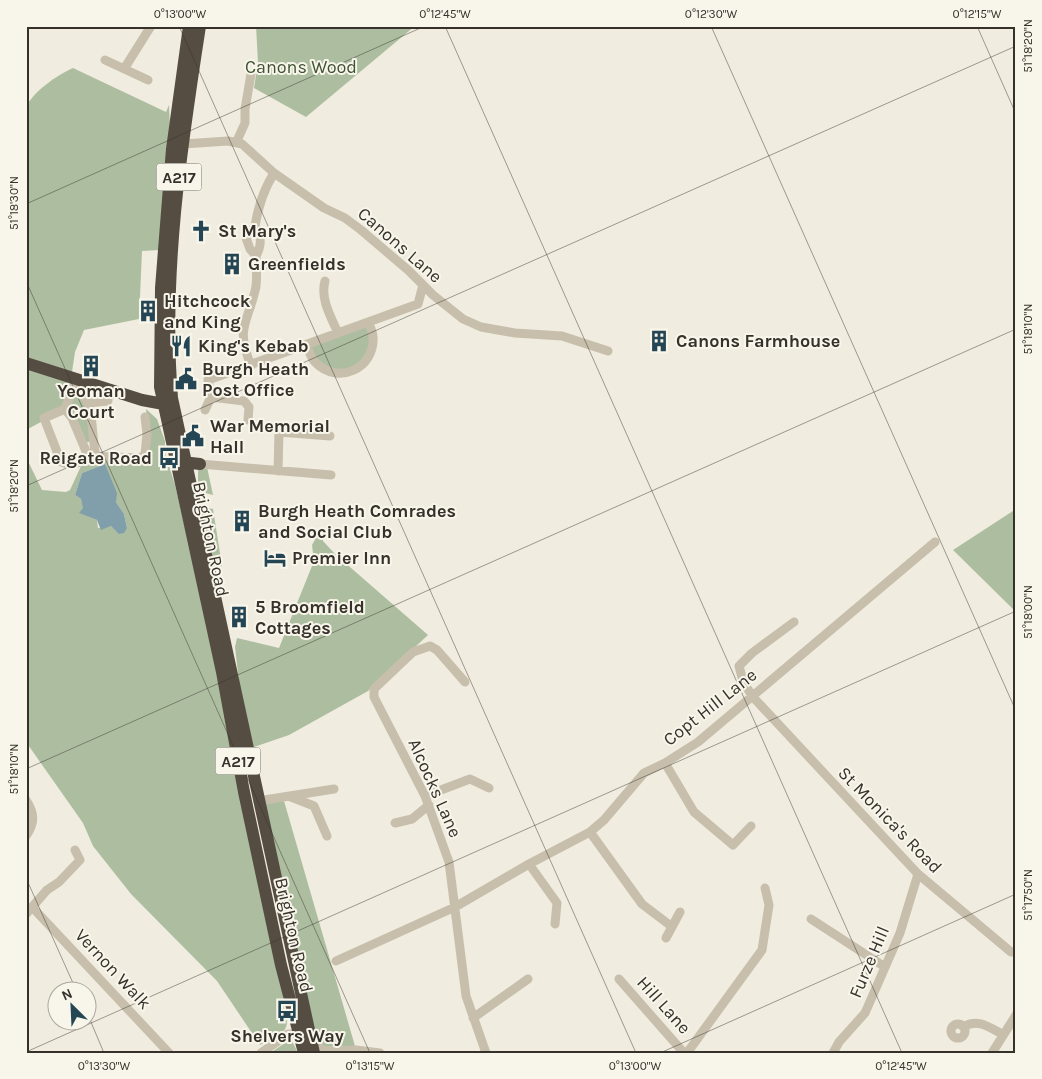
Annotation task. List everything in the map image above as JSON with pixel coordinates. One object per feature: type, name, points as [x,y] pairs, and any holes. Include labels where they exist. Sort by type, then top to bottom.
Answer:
[{"type":"highway","name":"Brighton Road","points":[[190,26],[161,288],[160,387],[170,403],[235,748],[281,965],[300,1013]]},
{"type":"highway","name":"Brighton Road","points":[[200,26],[178,144],[171,289],[170,437],[182,468],[191,482],[300,1013],[299,1036],[304,1053]]},
{"type":"highway","points":[[26,363],[74,382],[142,400],[170,403]]},
{"type":"highway","points":[[142,400],[155,396],[160,387]]},
{"type":"highway","points":[[142,400],[158,417],[170,437]]},
{"type":"highway","points":[[182,468],[200,464]]},
{"type":"highway","points":[[191,482],[194,467],[200,464]]},
{"type":"highway","name":"Brighton Road","points":[[299,1036],[314,1053]]},
{"type":"street","points":[[124,69],[151,26]]},
{"type":"street","points":[[106,60],[148,80]]},
{"type":"street","points":[[178,144],[228,140],[236,143],[246,123],[245,110],[251,74]]},
{"type":"street","name":"Canons Lane","points":[[236,143],[242,144],[274,173],[324,208],[356,226],[433,295],[463,319],[481,327],[516,333],[562,336],[608,351]]},
{"type":"street","points":[[256,260],[246,238],[255,226],[265,187],[274,173]]},
{"type":"street","points":[[251,366],[242,344],[243,322],[256,290],[256,260],[261,241],[260,233],[255,226]]},
{"type":"street","points":[[256,260],[295,265]]},
{"type":"street","points":[[325,281],[322,291],[338,333]]},
{"type":"street","points":[[418,304],[424,285]]},
{"type":"street","points":[[205,410],[211,397],[208,380],[418,304],[433,295]]},
{"type":"street","points":[[306,346],[314,362],[326,371],[342,376],[360,368],[370,354],[373,337],[368,322]]},
{"type":"street","points":[[74,382],[88,403],[88,442],[92,456]]},
{"type":"street","points":[[74,382],[65,409],[44,418],[61,462],[80,464],[92,456],[140,458],[145,455],[147,434],[145,417]]},
{"type":"street","points":[[211,397],[244,401],[249,407],[248,420]]},
{"type":"street","points":[[88,403],[108,401]]},
{"type":"street","points":[[65,409],[88,442]]},
{"type":"street","points":[[278,471],[279,432],[330,436]]},
{"type":"street","points":[[200,464],[331,475]]},
{"type":"street","name":"Copt Hill Lane","points":[[336,961],[455,908],[529,864],[590,832],[604,820],[644,773],[665,763],[698,742],[936,542]]},
{"type":"street","name":"St Monica's Road","points":[[794,622],[752,653],[739,666],[743,681],[752,696],[918,874],[1011,952],[1016,952]]},
{"type":"street","name":"Alcocks Lane","points":[[465,682],[437,650],[430,646],[413,652],[374,689],[374,697],[425,796],[449,862],[466,996],[486,1053]]},
{"type":"street","points":[[665,763],[694,812],[733,846],[751,826]]},
{"type":"street","points":[[425,796],[470,779],[489,788]]},
{"type":"street","points":[[258,801],[334,789]]},
{"type":"street","points":[[286,796],[314,806],[327,836]]},
{"type":"street","points":[[26,800],[32,810],[33,825],[26,836]]},
{"type":"street","points":[[395,823],[412,819],[429,805]]},
{"type":"street","points":[[590,832],[642,904],[671,926]]},
{"type":"street","name":"Vernon Walk","points":[[75,850],[80,860],[47,890],[30,911],[169,1053]]},
{"type":"street","points":[[529,864],[557,903],[555,924]]},
{"type":"street","name":"Furze Hill","points":[[833,1053],[839,1042],[865,1013],[900,933],[918,874]]},
{"type":"street","points":[[685,1053],[762,950],[769,905],[765,888]]},
{"type":"street","points":[[666,938],[680,912]]},
{"type":"street","points":[[812,919],[885,967]]},
{"type":"street","points":[[473,1018],[528,979]]},
{"type":"street","name":"Hill Lane","points":[[619,980],[685,1053]]},
{"type":"street","points":[[992,1053],[1002,1034],[1016,1015]]},
{"type":"street","points":[[963,1027],[980,1022],[1002,1034]]},
{"type":"street","points":[[260,1053],[299,1036],[324,1051],[380,1053]]},
{"type":"green space","name":"Canons Wood","points":[[256,26],[415,26],[306,117],[254,88],[258,62]]},
{"type":"green space","points":[[73,68],[166,112],[169,105],[170,128],[160,250],[142,251],[139,319],[84,330],[75,352],[72,372],[26,357],[26,107],[46,84]]},
{"type":"green space","points":[[368,322],[373,337],[360,368],[326,371],[307,346]]},
{"type":"green space","points":[[26,368],[119,398],[88,404],[92,441],[84,443],[65,409],[26,430]]},
{"type":"green space","points":[[146,409],[157,419],[165,441],[165,453],[175,485],[211,639],[284,997],[282,1004],[287,1020],[284,1030],[275,1038],[260,1045],[217,981],[131,894],[93,846],[83,823],[26,742],[26,457],[42,490],[66,492],[70,490],[81,466],[91,459],[142,462],[150,453]],"holes":[[[105,464],[116,502],[124,514],[127,528],[114,528],[111,526],[98,528],[97,520],[80,513],[84,508],[81,499],[75,495],[82,473]]]},
{"type":"green space","points":[[207,467],[213,495],[198,491],[198,469]]},
{"type":"green space","points":[[208,508],[213,509],[222,566],[216,567],[212,563],[200,513]]},
{"type":"green space","points":[[1016,509],[1016,612],[953,550]]},
{"type":"green space","points":[[322,527],[323,541],[335,554],[428,635],[368,691],[289,735],[251,748],[242,708],[235,647],[237,638],[279,648],[314,561],[312,545]]},
{"type":"green space","points":[[284,801],[355,1046],[322,1047],[316,1041],[263,804]]},
{"type":"green space","points":[[292,1041],[298,1053],[270,1053],[285,1043]]},
{"type":"water","points":[[105,464],[117,493],[116,502],[124,514],[127,528],[124,533],[119,534],[111,526],[101,530],[97,520],[79,513],[83,508],[81,499],[75,495],[82,473]]},
{"type":"place","name":"St Mary's","points":[[201,231]]},
{"type":"place","name":"Greenfields","points":[[232,264]]},
{"type":"place","name":"Hitchcock and King","points":[[148,311]]},
{"type":"place","name":"Canons Farmhouse","points":[[659,341]]},
{"type":"place","name":"King's Kebab","points":[[181,346]]},
{"type":"place","name":"Yeoman Court","points":[[91,366]]},
{"type":"place","name":"Burgh Heath Post Office","points":[[186,379]]},
{"type":"place","name":"War Memorial Hall","points":[[193,436]]},
{"type":"place","name":"Reigate Road","points":[[169,458]]},
{"type":"place","name":"Burgh Heath Comrades and Social Club","points":[[242,521]]},
{"type":"place","name":"Premier Inn","points":[[275,558]]},
{"type":"place","name":"5 Broomfield Cottages","points":[[239,617]]},
{"type":"place","name":"Shelvers Way","points":[[287,1011]]}]
